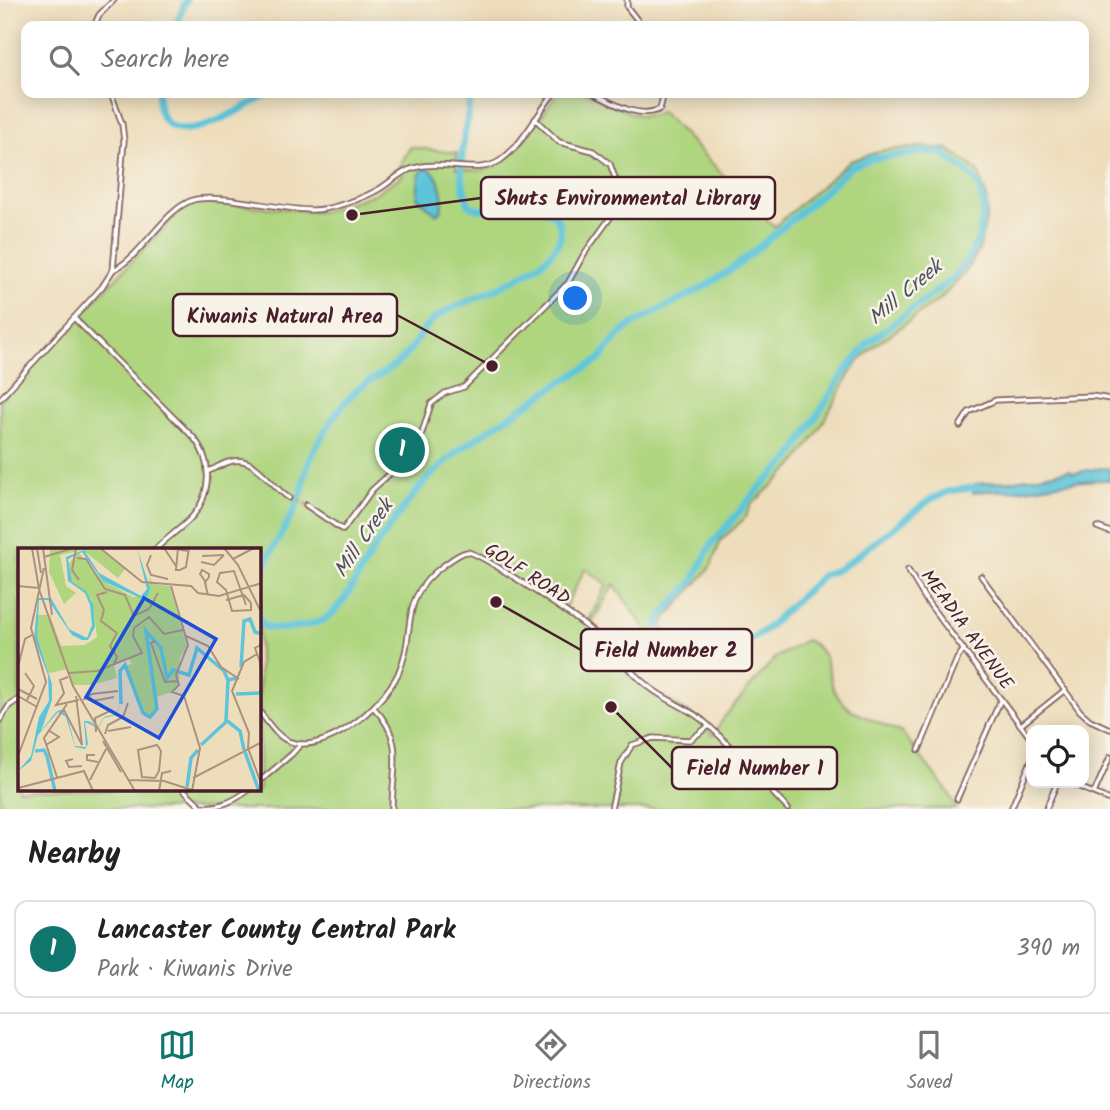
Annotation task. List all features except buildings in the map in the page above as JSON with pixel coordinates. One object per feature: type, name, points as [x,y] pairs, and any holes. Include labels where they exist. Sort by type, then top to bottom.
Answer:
[{"type":"street","points":[[96,21],[114,0]]},
{"type":"street","points":[[627,0],[627,7],[638,21]]},
{"type":"street","points":[[0,399],[108,280],[113,270],[124,141],[122,124],[113,98]]},
{"type":"street","points":[[113,270],[123,265],[179,208],[193,200],[323,210],[377,190],[414,167],[434,163],[473,168],[494,164],[502,160],[550,98]]},
{"type":"street","points":[[603,98],[632,111],[647,114],[660,109],[664,98]]},
{"type":"street","points":[[306,505],[343,530],[372,490],[417,449],[431,404],[445,393],[464,387],[568,284],[589,245],[614,209],[618,186],[610,164],[593,151],[559,142],[535,119]]},
{"type":"street","points":[[74,318],[202,449],[208,471],[207,487],[198,509],[157,548]]},
{"type":"street","points":[[960,426],[969,412],[984,403],[996,400],[1093,396],[1110,399]]},
{"type":"street","points":[[208,471],[229,461],[247,463],[259,470],[289,498]]},
{"type":"street","points":[[1097,527],[1110,532]]},
{"type":"street","name":"GOLF ROAD","points":[[300,744],[311,744],[329,737],[374,708],[401,667],[407,644],[410,613],[422,584],[445,564],[462,553],[470,552],[586,626],[645,684],[694,712],[788,809]]},
{"type":"street","name":"MEADIA AVENUE","points":[[908,570],[926,600],[1026,732]]},
{"type":"street","points":[[981,576],[1086,718],[1110,729]]},
{"type":"street","points":[[919,750],[957,659],[964,649]]},
{"type":"street","points":[[1021,725],[1065,690]]},
{"type":"street","points":[[957,799],[1001,699]]},
{"type":"street","points":[[0,720],[12,703],[18,700]]},
{"type":"street","points":[[374,708],[389,727],[396,752],[392,809]]},
{"type":"street","points":[[261,713],[281,737],[300,744],[261,780]]},
{"type":"street","points":[[611,809],[621,763],[632,746],[653,738],[690,740],[709,726]]},
{"type":"street","points":[[1094,793],[1110,757]]},
{"type":"street","points":[[1011,809],[1026,773]]},
{"type":"street","points":[[1046,809],[1055,788]]},
{"type":"street","points":[[1082,788],[1110,800]]},
{"type":"street","points":[[186,792],[200,808],[222,806],[246,792]]},
{"type":"green space","points":[[555,98],[598,98],[643,116],[661,111],[774,227],[850,161],[884,150],[922,147],[948,149],[978,171],[987,199],[987,216],[979,250],[966,272],[940,299],[874,346],[853,368],[816,435],[794,465],[752,504],[744,519],[721,540],[711,566],[666,618],[663,625],[665,639],[654,641],[614,584],[587,631],[644,687],[694,716],[713,735],[725,716],[775,658],[806,640],[821,651],[839,699],[852,711],[902,733],[949,793],[956,809],[0,809],[0,400],[177,214],[192,203],[322,212],[374,194],[403,175],[400,166],[410,147],[457,153],[456,168],[483,170],[506,159],[535,126]],"holes":[[[585,569],[607,584],[587,624],[564,609]]]},
{"type":"water","points":[[424,168],[434,173],[442,192],[441,211],[436,214],[417,197],[419,176]]},
{"type":"water","points":[[1110,469],[1110,480],[973,493],[975,484]]},
{"type":"waterway","name":"Mill Creek","points":[[178,21],[186,0]]},
{"type":"waterway","name":"Mill Creek","points":[[159,98],[162,115],[172,126],[186,129],[204,126],[262,98]]},
{"type":"waterway","name":"Mill Creek","points":[[261,577],[301,494],[306,471],[319,441],[346,401],[365,384],[398,363],[432,320],[533,269],[549,256],[559,241],[560,226],[554,215],[545,210],[492,210],[469,205],[462,177],[462,149],[470,98]]},
{"type":"waterway","name":"Mill Creek","points":[[261,621],[265,627],[280,629],[322,621],[334,612],[348,594],[373,550],[405,506],[424,482],[460,449],[599,360],[618,336],[633,324],[706,286],[740,263],[850,167],[870,159],[921,152],[943,153],[973,177],[979,186],[984,204],[979,238],[965,264],[952,279],[869,342],[842,376],[790,459],[761,486],[711,545],[693,581],[661,617],[657,626],[659,637],[668,647],[685,654],[713,656],[733,651],[764,631],[823,575],[839,569],[931,499],[950,491],[980,487]]},
{"type":"tunnel","points":[[289,498],[306,505]]},
{"type":"place","name":"Shuts Environmental Library","points":[[352,215]]},
{"type":"place","name":"Kiwanis Natural Area","points":[[492,366]]},
{"type":"place","name":"Lancaster County Central Park","points":[[402,450]]},
{"type":"place","name":"Field Number 2","points":[[496,602]]},
{"type":"place","name":"Field Number 1","points":[[611,707]]}]
